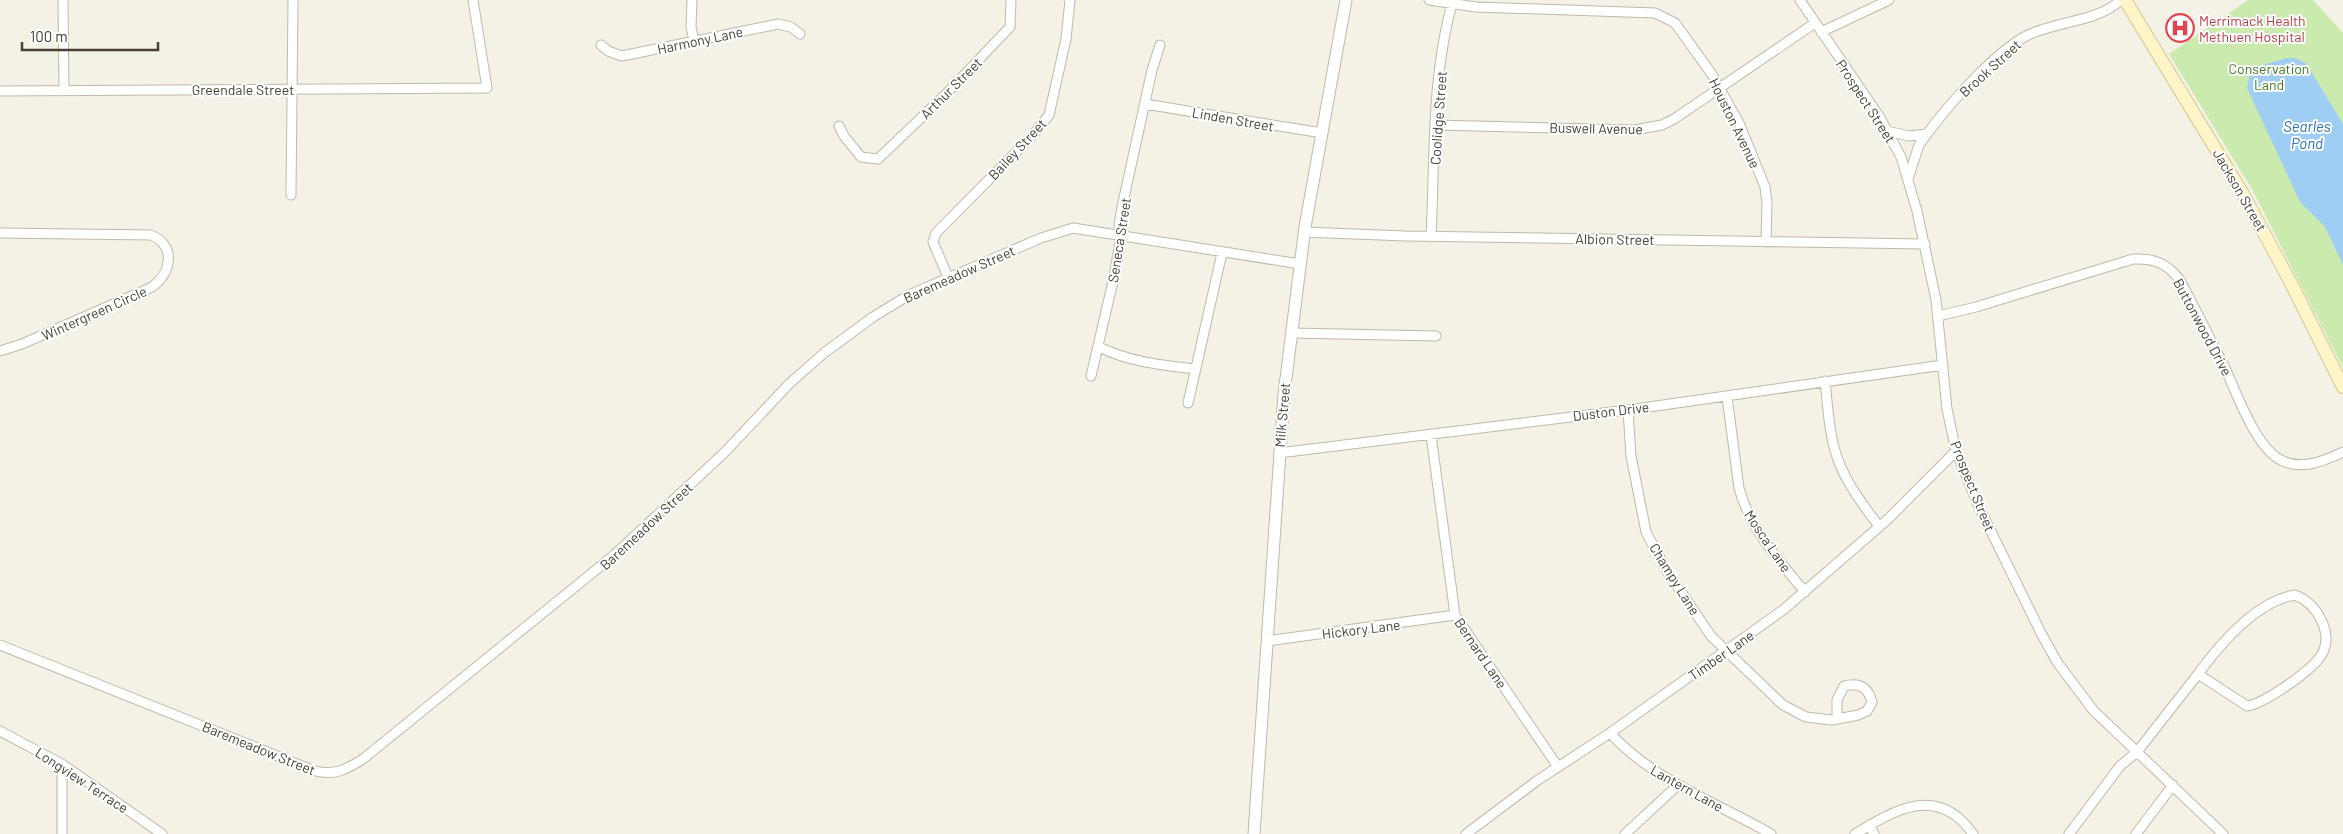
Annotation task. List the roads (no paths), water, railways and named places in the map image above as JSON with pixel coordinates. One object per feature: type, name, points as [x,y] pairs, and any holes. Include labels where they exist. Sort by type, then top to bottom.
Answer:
[{"type":"main road","name":"Jackson Street","points":[[2125,0],[2243,194],[2292,285],[2343,387]]},
{"type":"street","points":[[63,0],[64,90]]},
{"type":"street","points":[[291,195],[293,0]]},
{"type":"street","name":"Greendale Street","points":[[0,90],[487,88],[473,0]]},
{"type":"street","points":[[692,0],[694,41]]},
{"type":"street","name":"Arthur Street","points":[[839,126],[860,157],[878,159],[886,154],[1010,27],[1012,0]]},
{"type":"street","name":"Bailey Street","points":[[948,277],[933,242],[936,233],[1033,135],[1049,115],[1064,48],[1070,0]]},
{"type":"street","name":"Milk Street","points":[[1254,834],[1279,453],[1291,333],[1304,232],[1346,0]]},
{"type":"street","name":"Houston Avenue","points":[[1429,0],[1512,10],[1655,13],[1675,23],[1719,88],[1751,150],[1765,187],[1768,203],[1766,242]]},
{"type":"street","name":"Prospect Street","points":[[1800,0],[1864,93],[1888,131],[1901,157],[1925,244],[1938,316],[1947,409],[1956,451],[1985,520],[2057,662],[2094,710],[2223,834]]},
{"type":"street","points":[[1821,32],[1889,0]]},
{"type":"street","name":"Brook Street","points":[[1908,179],[1919,145],[1927,134],[1965,89],[2015,43],[2048,27],[2111,9],[2121,0]]},
{"type":"street","name":"Coolidge Street","points":[[1431,237],[1435,125],[1447,20],[1452,2]]},
{"type":"street","name":"Buswell Avenue","points":[[1435,125],[1647,129],[1662,125],[1674,119],[1815,23]]},
{"type":"street","name":"Harmony Lane","points":[[601,45],[608,51],[622,56],[778,24],[791,26],[800,34]]},
{"type":"street","name":"Seneca Street","points":[[1091,376],[1114,277],[1120,216],[1160,44]]},
{"type":"street","name":"Linden Street","points":[[1145,104],[1322,134]]},
{"type":"street","points":[[1888,131],[1909,136],[1927,134]]},
{"type":"street","name":"Baremeadow Street","points":[[0,645],[315,771],[325,774],[339,773],[364,759],[581,584],[718,458],[790,382],[824,353],[888,307],[948,277],[1063,230],[1085,229],[1222,253],[1300,264]]},
{"type":"street","name":"Albion Street","points":[[1304,232],[1431,237],[1925,244]]},
{"type":"street","name":"Wintergreen Circle","points":[[0,233],[151,235],[167,248],[169,260],[165,275],[152,287],[22,344],[0,351]]},
{"type":"street","points":[[1188,403],[1222,253]]},
{"type":"street","name":"Buttonwood Drive","points":[[1938,316],[1976,307],[2133,259],[2160,261],[2171,269],[2180,280],[2248,416],[2270,452],[2281,461],[2307,465],[2322,462],[2343,452]]},
{"type":"street","points":[[1291,333],[1436,336]]},
{"type":"street","points":[[1099,347],[1131,360],[1195,369]]},
{"type":"street","name":"Duston Drive","points":[[1279,453],[1431,436],[1628,410],[1943,365]]},
{"type":"street","points":[[1825,381],[1833,443],[1839,463],[1848,482],[1879,526]]},
{"type":"street","name":"Mosca Lane","points":[[1727,396],[1738,488],[1742,502],[1765,540],[1804,592]]},
{"type":"street","name":"Champy Lane","points":[[1628,410],[1631,456],[1646,532],[1667,571],[1711,636],[1728,650],[1783,705],[1806,717],[1837,719],[1867,711],[1872,702],[1869,693],[1862,686],[1853,684],[1844,686],[1837,700],[1837,719]]},
{"type":"street","name":"Bernard Lane","points":[[1431,436],[1455,615],[1558,767]]},
{"type":"street","name":"Timber Lane","points":[[1466,834],[1558,767],[1728,650],[1804,592],[1879,526],[1956,451]]},
{"type":"street","points":[[2069,834],[2120,766],[2137,752],[2198,674],[2228,636],[2262,610],[2284,597],[2295,595],[2306,600],[2315,609],[2322,622],[2325,647],[2321,656],[2287,684],[2256,705],[2247,706],[2240,703],[2198,674]]},
{"type":"street","name":"Hickory Lane","points":[[1267,641],[1455,615]]},
{"type":"street","name":"Longview Terrace","points":[[0,731],[62,764],[162,834]]},
{"type":"street","name":"Lantern Lane","points":[[1610,733],[1623,747],[1650,768],[1678,786],[1771,834]]},
{"type":"street","points":[[62,764],[62,834]]},
{"type":"street","points":[[2136,834],[2173,785]]},
{"type":"street","points":[[1625,834],[1678,786]]},
{"type":"street","points":[[1855,834],[1902,808],[1920,804],[1934,805],[1946,810],[1960,819],[1973,834]]},
{"type":"street","points":[[1869,825],[1874,834]]},
{"type":"water","name":"Searles Pond","points":[[2286,58],[2295,58],[2306,63],[2343,124],[2343,265],[2325,227],[2300,202],[2247,88],[2250,74],[2263,65]]},
{"type":"place","name":"Merrimack Health Methuen Hospital","points":[[2180,28]]},
{"type":"park label","name":"Conservation Land","points":[[2269,76]]}]
